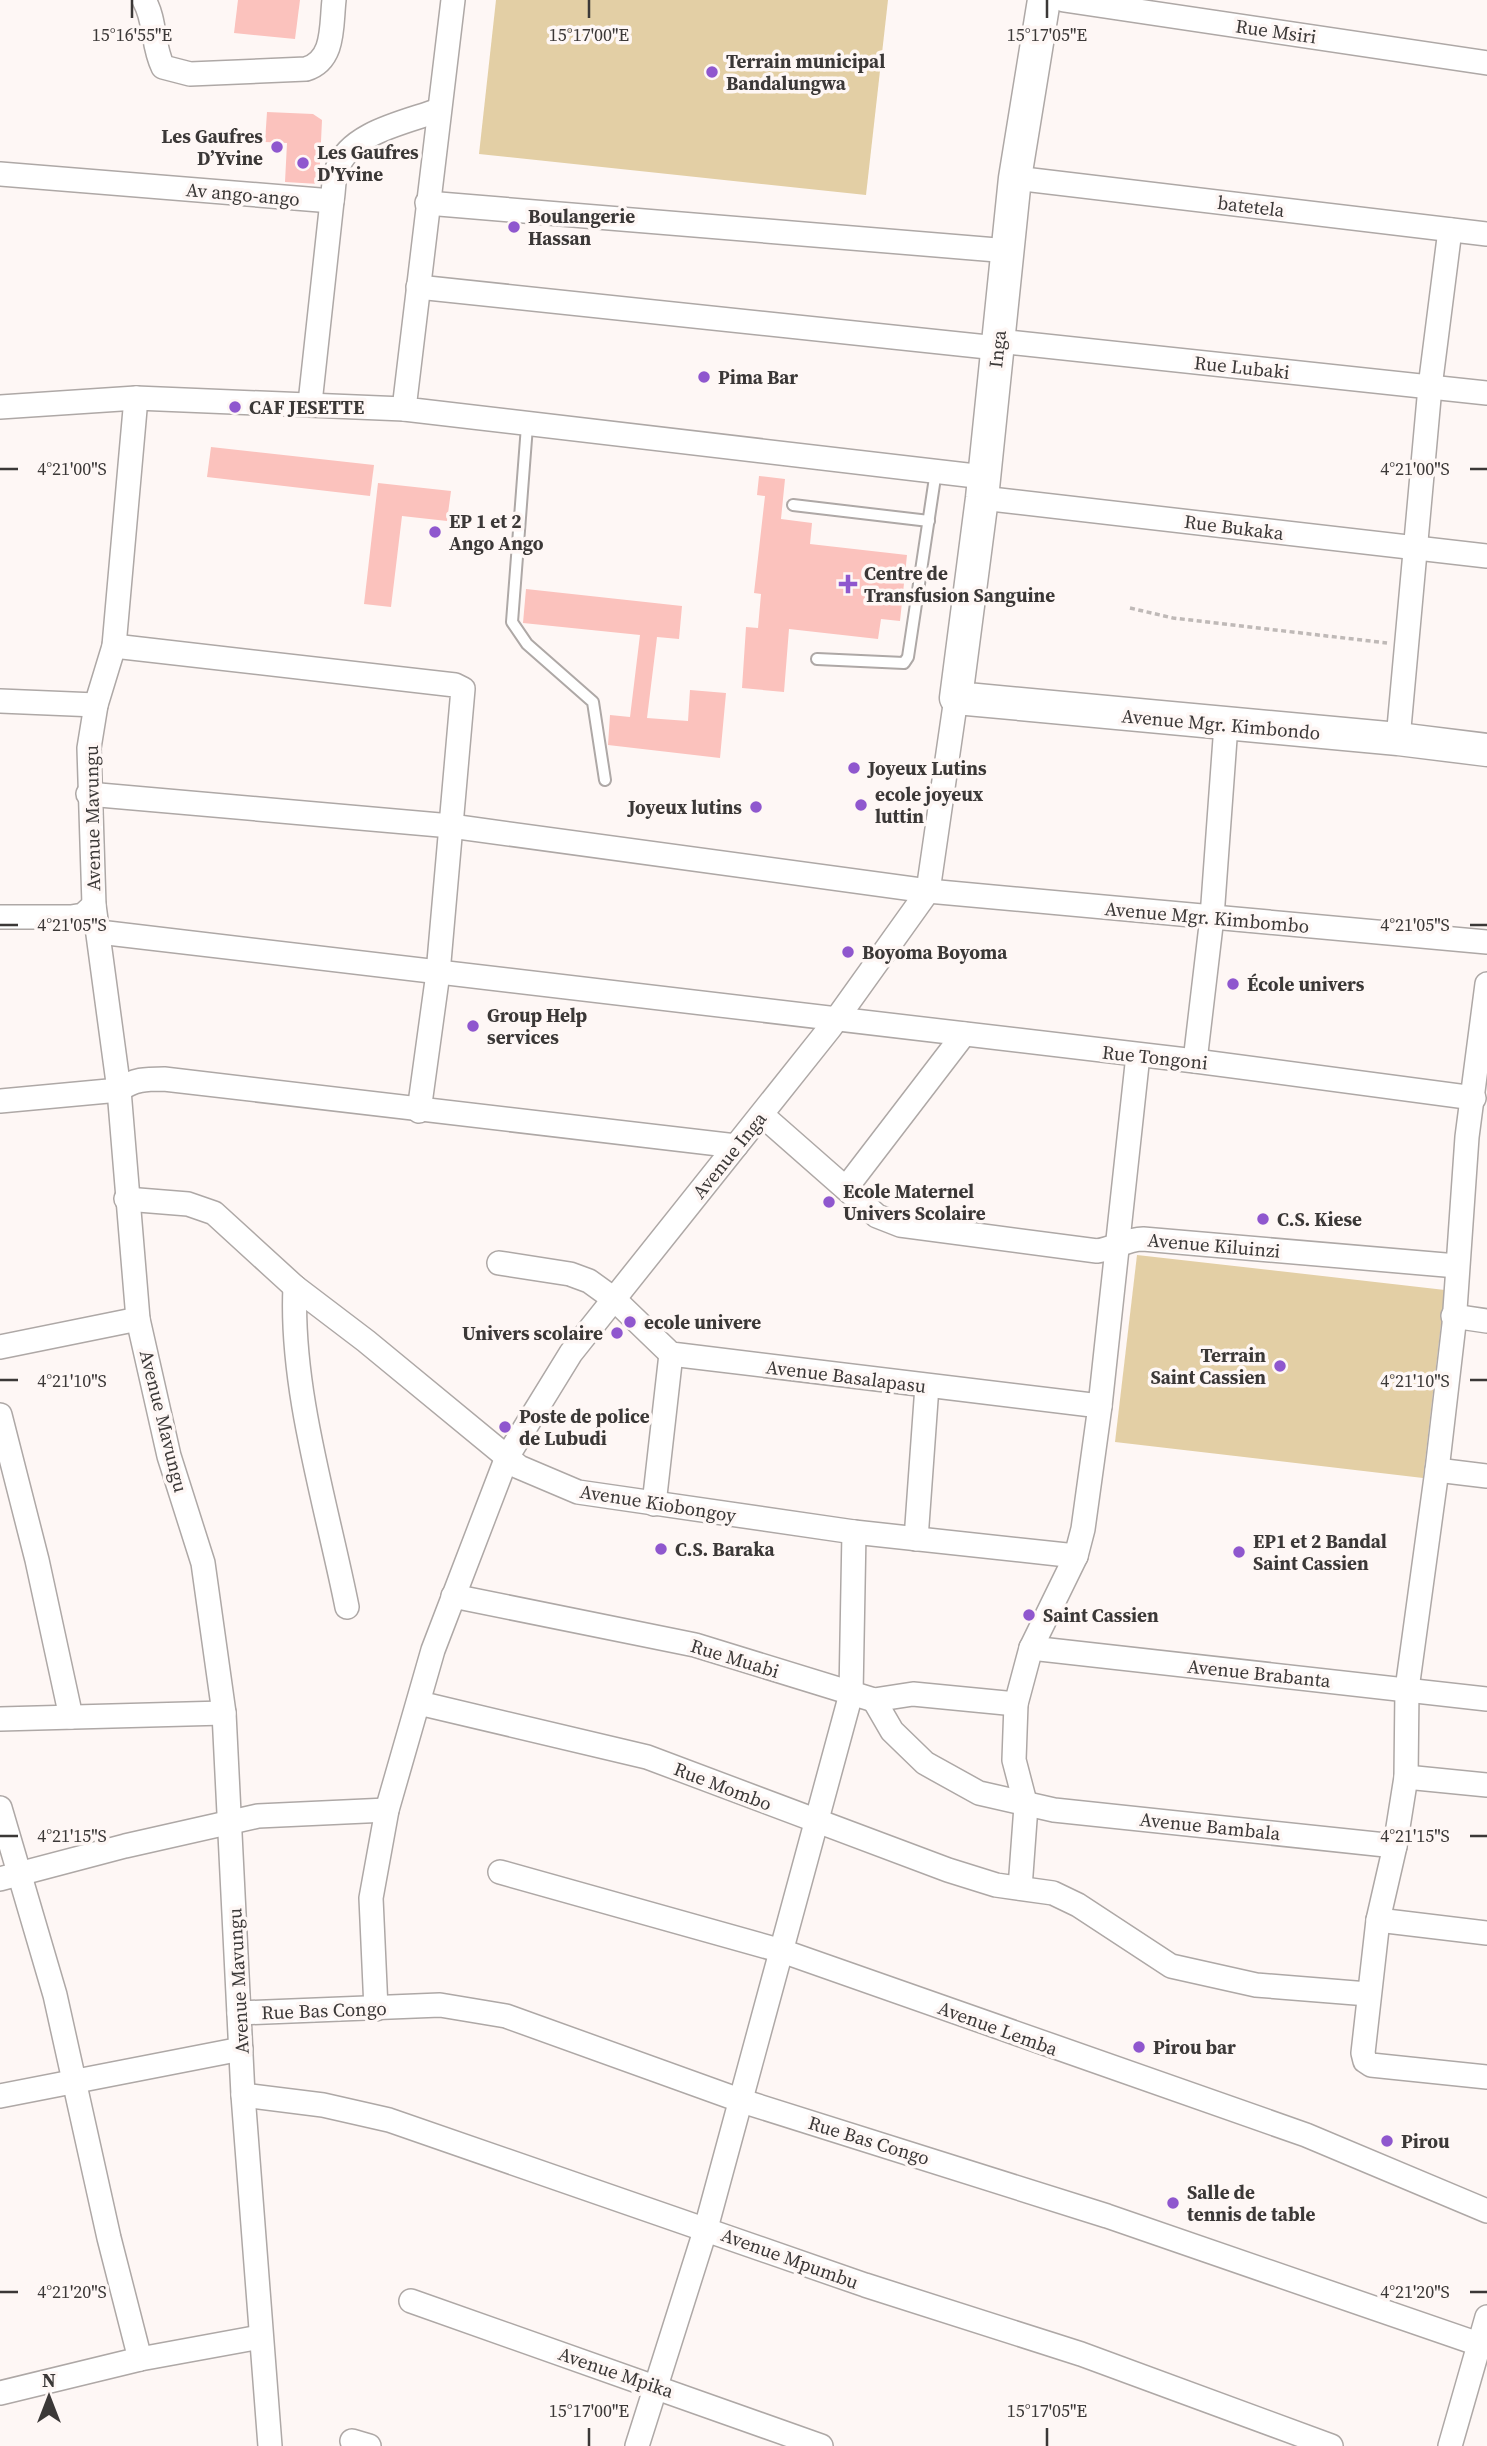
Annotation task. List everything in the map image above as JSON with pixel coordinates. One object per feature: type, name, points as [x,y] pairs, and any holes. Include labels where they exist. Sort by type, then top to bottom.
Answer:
[{"type":"street","points":[[144,0],[152,13],[154,49],[163,67],[190,74],[306,69],[318,65],[328,53],[334,0]]},
{"type":"street","points":[[404,409],[453,0]]},
{"type":"street","name":"Inga","points":[[956,698],[983,488],[1015,178],[1044,0]]},
{"type":"street","name":"Rue Msiri","points":[[1065,0],[1487,63]]},
{"type":"street","points":[[310,403],[337,168],[349,149],[369,136],[439,110]]},
{"type":"street","name":"Av ango-ango","points":[[0,174],[332,201]]},
{"type":"street","name":"batetela","points":[[1015,178],[1487,234]]},
{"type":"street","points":[[427,203],[1009,251]]},
{"type":"street","points":[[1398,739],[1430,387],[1450,230]]},
{"type":"street","name":"Rue Lubaki","points":[[418,287],[1487,393]]},
{"type":"street","name":"Rue Bukaka","points":[[0,407],[136,398],[310,403],[404,409],[527,426],[936,471],[983,488],[1487,556]]},
{"type":"street","name":"Avenue Mavungu","points":[[136,398],[114,646],[108,675],[96,705],[89,748],[94,905],[119,1090],[138,1319],[169,1456],[203,1563],[224,1713],[243,2095],[270,2446]]},
{"type":"street","points":[[114,646],[463,689],[438,973],[419,1111]]},
{"type":"street","name":"Avenue Mgr. Kimbondo","points":[[956,698],[1398,739],[1487,750]]},
{"type":"street","name":"Avenue Inga","points":[[376,2010],[371,1898],[387,1810],[433,1650],[507,1457],[571,1353],[835,1021],[928,891],[956,698]]},
{"type":"street","points":[[0,701],[96,705]]},
{"type":"street","points":[[1195,1061],[1212,917],[1226,725]]},
{"type":"street","name":"Avenue Mgr. Kimbombo","points":[[89,794],[451,826],[928,891],[1487,942]]},
{"type":"street","points":[[0,917],[71,917],[83,915],[94,905]]},
{"type":"street","name":"Rue Tongoni","points":[[99,932],[835,1021],[1195,1061],[1474,1098]]},
{"type":"street","points":[[1487,984],[1474,1098],[1477,1138],[1457,1266],[1437,1471],[1407,1689],[1406,1777],[1395,1846],[1378,1920],[1368,1994],[1365,2061],[1371,2065],[1487,2077]]},
{"type":"street","points":[[846,1188],[964,1034]]},
{"type":"street","points":[[1020,1888],[1026,1806],[1014,1760],[1016,1704],[1031,1648],[1076,1556],[1083,1529],[1119,1243],[1138,1055]]},
{"type":"street","points":[[0,1101],[119,1090],[144,1079],[164,1079],[419,1111],[736,1146]]},
{"type":"street","name":"Avenue Kiluinzi","points":[[762,1115],[877,1216],[927,1230],[1097,1251],[1109,1250],[1119,1243],[1143,1238],[1457,1266]]},
{"type":"street","name":"Avenue Kiobongoy","points":[[126,1199],[188,1204],[214,1213],[295,1287],[366,1340],[519,1467],[578,1492],[854,1532],[1076,1556]]},
{"type":"street","points":[[499,1263],[580,1276],[614,1299],[671,1354],[654,1504]]},
{"type":"street","points":[[295,1287],[297,1343],[312,1441],[347,1607]]},
{"type":"street","points":[[1454,1316],[1487,1321]]},
{"type":"street","points":[[0,1347],[138,1319]]},
{"type":"street","name":"Avenue Basalapasu","points":[[671,1354],[1100,1406]]},
{"type":"street","points":[[916,1539],[927,1386]]},
{"type":"street","points":[[0,1415],[37,1560],[71,1717]]},
{"type":"street","points":[[1437,1471],[1487,1476]]},
{"type":"street","points":[[637,2446],[743,2101],[851,1693],[854,1532]]},
{"type":"street","name":"Rue Muabi","points":[[453,1596],[695,1645],[874,1700],[913,1694],[1016,1704]]},
{"type":"street","name":"Avenue Brabanta","points":[[1031,1648],[1487,1699]]},
{"type":"street","name":"Avenue Bambala","points":[[874,1700],[892,1731],[925,1763],[979,1793],[1026,1806],[1395,1846]]},
{"type":"street","name":"Rue Mombo","points":[[419,1703],[647,1756],[948,1870],[996,1885],[1053,1893],[1078,1905],[1171,1966],[1256,1984],[1368,1994]]},
{"type":"street","points":[[0,1718],[224,1713]]},
{"type":"street","points":[[1406,1777],[1487,1785]]},
{"type":"street","points":[[0,1808],[9,1877],[55,1995],[73,2083],[140,2359]]},
{"type":"street","points":[[9,1877],[125,1846],[258,1816],[387,1810]]},
{"type":"street","name":"Avenue Lemba","points":[[500,1872],[782,1951],[1306,2136],[1487,2211]]},
{"type":"street","points":[[1378,1920],[1487,1933]]},
{"type":"street","name":"Rue Bas Congo","points":[[239,2013],[376,2010],[440,2005],[506,2016],[743,2101],[1107,2216],[1483,2345]]},
{"type":"street","points":[[0,2096],[241,2049]]},
{"type":"street","name":"Avenue Mpumbu","points":[[243,2095],[323,2105],[389,2120],[865,2285],[1081,2354],[1331,2446]]},
{"type":"street","name":"Avenue Mpika","points":[[411,2301],[821,2446]]},
{"type":"street","points":[[1450,2446],[1483,2345],[1487,2317]]},
{"type":"street","points":[[0,2393],[140,2359],[260,2337]]},
{"type":"lane","points":[[527,426],[512,622],[527,644],[593,702],[605,780]]},
{"type":"lane","points":[[817,659],[904,663],[908,657],[936,471]]},
{"type":"lane","points":[[793,505],[929,521]]},
{"type":"path","points":[[1130,608],[1172,618],[1407,645]]},
{"type":"shaded area","points":[[496,0],[888,0],[866,195],[479,154]]},
{"type":"shaded area","name":"Terrain Saint Cassien","points":[[1137,1255],[1445,1290],[1423,1478],[1115,1442]]},
{"type":"building","points":[[238,0],[300,0],[295,39],[234,33]]},
{"type":"building","name":"Les Gaufres D'Yvine","points":[[267,112],[313,114],[322,120],[319,184],[285,182],[287,143],[265,142]]},
{"type":"building","points":[[211,447],[374,465],[370,496],[207,477]]},
{"type":"building","points":[[759,476],[785,479],[781,519],[812,523],[810,544],[907,555],[900,621],[881,619],[878,639],[789,629],[784,692],[742,688],[746,627],[758,628],[761,594],[754,593],[765,496],[757,495]]},
{"type":"building","points":[[378,483],[451,491],[447,521],[402,516],[391,607],[364,604]]},
{"type":"building","points":[[526,589],[682,606],[679,639],[657,637],[647,718],[688,721],[690,690],[726,693],[720,758],[608,745],[610,715],[630,717],[640,635],[523,623]]},
{"type":"place","name":"Terrain municipal Bandalungwa","points":[[712,72]]},
{"type":"place","name":"Les Gaufres D’Yvine","points":[[277,147]]},
{"type":"place","name":"Les Gaufres D'Yvine","points":[[303,163]]},
{"type":"place","name":"Boulangerie Hassan","points":[[514,227]]},
{"type":"place","name":"Pima Bar","points":[[704,377]]},
{"type":"place","name":"CAF JESETTE","points":[[235,407]]},
{"type":"place","name":"EP 1 et 2 Ango Ango","points":[[435,532]]},
{"type":"place","name":"Centre de Transfusion Sanguine","points":[[848,584]]},
{"type":"place","name":"Joyeux Lutins","points":[[854,768]]},
{"type":"place","name":"ecole joyeux luttin","points":[[861,805]]},
{"type":"place","name":"Joyeux lutins","points":[[756,807]]},
{"type":"place","name":"Boyoma Boyoma","points":[[848,952]]},
{"type":"place","name":"École univers","points":[[1233,984]]},
{"type":"place","name":"Group Help services","points":[[473,1026]]},
{"type":"place","name":"Ecole Maternel Univers Scolaire","points":[[829,1202]]},
{"type":"place","name":"C.S. Kiese","points":[[1263,1219]]},
{"type":"place","name":"ecole univere","points":[[630,1322]]},
{"type":"place","name":"Univers scolaire","points":[[617,1333]]},
{"type":"place","name":"Terrain Saint Cassien","points":[[1280,1366]]},
{"type":"place","name":"Poste de police de Lubudi","points":[[505,1427]]},
{"type":"place","name":"C.S. Baraka","points":[[661,1549]]},
{"type":"place","name":"EP1 et 2 Bandal Saint Cassien","points":[[1239,1552]]},
{"type":"place","name":"Saint Cassien","points":[[1029,1615]]},
{"type":"place","name":"Pirou bar","points":[[1139,2047]]},
{"type":"place","name":"Pirou","points":[[1387,2141]]},
{"type":"place","name":"Salle de tennis de table","points":[[1173,2203]]}]
